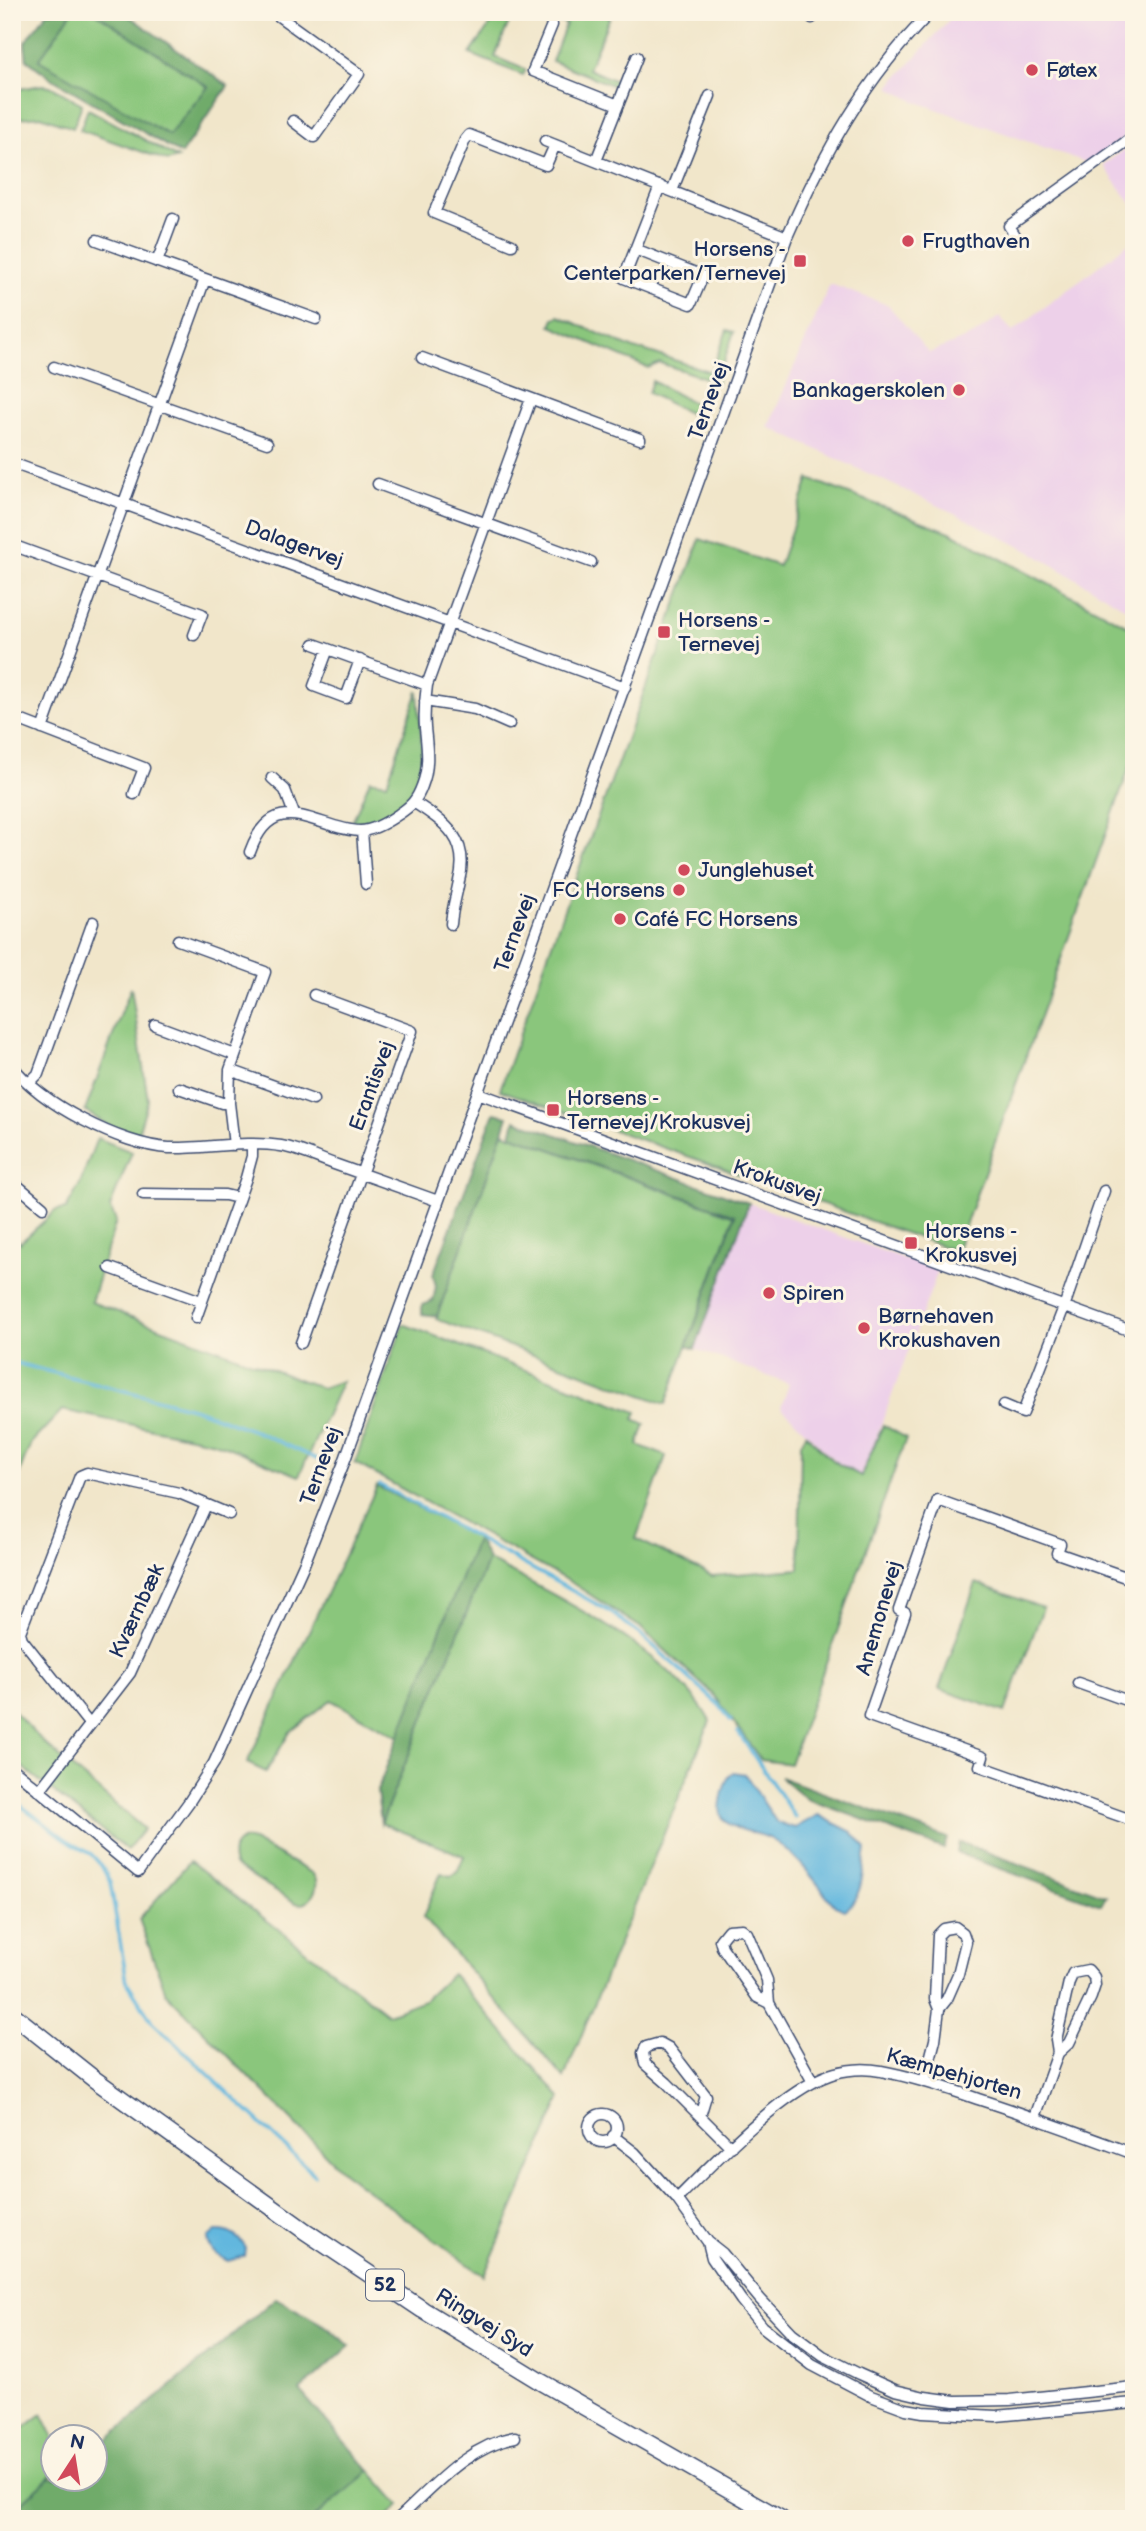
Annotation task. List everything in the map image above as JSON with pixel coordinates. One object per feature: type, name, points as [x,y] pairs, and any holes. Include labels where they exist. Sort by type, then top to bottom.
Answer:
[{"type":"highway","name":"Ringvej Syd","points":[[12,2014],[94,2078],[272,2207],[423,2310],[575,2402],[781,2519]]},
{"type":"street","points":[[273,12],[359,74],[314,137],[293,121]]},
{"type":"street","points":[[806,12],[812,18],[818,12]]},
{"type":"street","name":"Ternevej","points":[[39,1791],[138,1872],[214,1763],[304,1564],[343,1465],[787,237],[815,173],[853,108],[882,68],[931,12]]},
{"type":"street","points":[[552,25],[533,71],[618,105]]},
{"type":"street","points":[[596,161],[637,57]]},
{"type":"street","points":[[672,191],[710,96]]},
{"type":"street","points":[[512,245],[435,213],[465,140],[469,135],[546,165],[555,145]]},
{"type":"street","points":[[1015,236],[1009,226],[1134,136]]},
{"type":"street","points":[[545,141],[787,237]]},
{"type":"street","points":[[635,249],[703,276],[691,304],[624,278],[635,249],[660,186]]},
{"type":"street","points":[[157,262],[173,219]]},
{"type":"street","points":[[97,240],[316,319]]},
{"type":"street","points":[[42,729],[205,279]]},
{"type":"street","points":[[422,359],[640,439]]},
{"type":"street","points":[[54,367],[267,443]]},
{"type":"street","points":[[250,852],[255,838],[264,826],[278,817],[294,814],[362,831],[391,819],[415,803],[428,765],[425,701],[427,685],[531,399]]},
{"type":"street","name":"Dalagervej","points":[[12,463],[625,687]]},
{"type":"street","points":[[378,484],[591,562]]},
{"type":"street","points":[[12,545],[202,614],[194,635]]},
{"type":"street","points":[[314,644],[427,685]]},
{"type":"street","points":[[328,649],[314,686],[346,698],[360,660]]},
{"type":"street","points":[[425,701],[475,709],[509,724]]},
{"type":"street","points":[[12,717],[144,768],[134,794]]},
{"type":"street","points":[[272,778],[285,790],[294,814]]},
{"type":"street","points":[[415,803],[442,821],[453,833],[460,848],[460,879],[452,907],[451,925]]},
{"type":"street","points":[[362,831],[366,884]]},
{"type":"street","points":[[29,1083],[38,1074],[93,922]]},
{"type":"street","points":[[178,940],[265,971],[230,1070],[229,1103],[234,1145]]},
{"type":"street","name":"Erantisvej","points":[[301,1343],[412,1031],[314,995]]},
{"type":"street","points":[[155,1026],[234,1055]]},
{"type":"street","points":[[14,1070],[51,1101],[112,1134],[140,1144],[167,1148],[252,1144],[283,1146],[438,1201]]},
{"type":"street","points":[[230,1070],[313,1100]]},
{"type":"street","points":[[179,1088],[229,1103]]},
{"type":"street","name":"Krokusvej","points":[[478,1093],[1134,1332]]},
{"type":"street","points":[[196,1318],[252,1157],[252,1144]]},
{"type":"street","points":[[12,1181],[43,1208]]},
{"type":"street","points":[[1004,1405],[1023,1413],[1064,1307],[1104,1191]]},
{"type":"street","points":[[143,1194],[225,1195],[238,1198]]},
{"type":"street","points":[[110,1268],[201,1301]]},
{"type":"street","points":[[90,1725],[22,1639],[20,1632],[78,1478],[82,1473],[87,1473],[179,1493],[229,1514]]},
{"type":"street","name":"Anemonevej","points":[[1134,1580],[1057,1553],[1060,1544],[938,1500],[898,1610],[905,1613],[869,1716],[983,1757],[980,1766],[1134,1821]]},
{"type":"street","name":"Kværnbæk","points":[[39,1791],[130,1673],[206,1505]]},
{"type":"street","points":[[1079,1683],[1134,1703]]},
{"type":"street","points":[[12,1769],[39,1791]]},
{"type":"street","points":[[924,2082],[939,2009],[947,1999],[958,1974],[966,1942],[963,1933],[955,1927],[938,1935],[935,1999],[939,2009]]},
{"type":"street","points":[[769,2003],[757,1997],[722,1947],[720,1940],[727,1930],[742,1928],[747,1933],[767,1980],[769,2003],[813,2082]]},
{"type":"street","points":[[1035,2118],[1058,2053],[1056,2040],[1069,1982],[1073,1973],[1088,1970],[1094,1977],[1095,1984],[1091,1997],[1069,2043],[1058,2053]]},
{"type":"street","points":[[700,2116],[706,2096],[684,2067],[669,2048],[660,2043],[646,2047],[643,2053],[645,2064],[731,2147]]},
{"type":"street","name":"Kæmpehjorten","points":[[677,2199],[771,2112],[813,2082],[831,2074],[852,2070],[879,2071],[924,2082],[1134,2154]]},
{"type":"street","points":[[613,2136],[635,2153],[677,2199],[708,2242],[722,2253],[760,2300],[792,2333],[823,2356],[895,2390],[955,2401],[1010,2400],[1134,2387]]},
{"type":"street","points":[[708,2242],[712,2258],[763,2327],[812,2365],[872,2396],[906,2409],[996,2416],[1134,2403]]},
{"type":"street","points":[[398,2519],[468,2457],[483,2447],[516,2437]]},
{"type":"shaded area","points":[[956,12],[1134,12],[1134,130],[1088,163],[914,101],[889,87]]},
{"type":"shaded area","points":[[1134,143],[1134,207],[1103,165]]},
{"type":"shaded area","name":"Bankagerskolen","points":[[1134,239],[1134,613],[1031,552],[954,513],[768,427],[830,284],[888,305],[929,353],[974,335],[1000,316],[1012,332]]},
{"type":"shaded area","points":[[749,1203],[938,1271],[862,1476],[838,1464],[781,1407],[789,1384],[695,1349]]},
{"type":"green space","points":[[48,12],[123,12],[228,86],[181,154],[51,78],[27,60],[25,43]]},
{"type":"green space","points":[[48,12],[72,12],[39,60],[169,135],[208,87],[94,12],[123,12],[228,86],[181,154],[51,78],[27,60],[25,43]]},
{"type":"green space","points":[[499,12],[513,12],[495,57],[526,70],[523,75],[470,54]]},
{"type":"green space","points":[[557,12],[612,12],[588,69],[621,83],[619,88],[552,61],[566,24],[554,19]]},
{"type":"green space","points":[[50,86],[82,104],[73,128],[41,116],[12,119],[12,100],[20,89]]},
{"type":"green space","points":[[88,109],[178,158],[168,161],[80,130]]},
{"type":"green space","points":[[559,316],[636,350],[711,372],[727,330],[734,332],[717,382],[660,363],[648,368],[551,326],[554,318]]},
{"type":"green space","points":[[652,381],[700,406],[699,418],[648,393]]},
{"type":"green space","points":[[809,479],[950,532],[1134,629],[1134,755],[956,1251],[500,1090],[700,539],[779,566]]},
{"type":"green space","points":[[418,691],[422,747],[417,782],[409,797],[397,809],[379,819],[352,822],[370,780],[387,783]]},
{"type":"green space","points":[[131,987],[148,1100],[137,1137],[119,1132],[85,1111]]},
{"type":"green space","points":[[494,1113],[508,1116],[503,1132],[437,1316],[422,1314],[422,1305],[433,1301],[436,1286],[433,1275]]},
{"type":"green space","points":[[515,1120],[749,1203],[695,1349],[687,1346],[735,1215],[511,1135]]},
{"type":"green space","points":[[503,1132],[734,1216],[666,1404],[436,1319]]},
{"type":"green space","points":[[97,1138],[132,1152],[110,1207],[116,1221],[91,1302],[322,1388],[342,1381],[299,1476],[215,1442],[62,1410],[31,1443],[12,1492],[12,1234],[20,1243],[55,1211],[66,1209],[79,1186]]},
{"type":"green space","points":[[403,1324],[637,1412],[634,1419],[645,1424],[638,1445],[666,1456],[636,1539],[712,1576],[799,1569],[801,1443],[806,1434],[833,1461],[861,1476],[883,1425],[906,1438],[790,1764],[761,1760],[715,1696],[640,1627],[572,1583],[355,1463]]},
{"type":"green space","points":[[377,1486],[477,1538],[399,1737],[331,1700],[290,1732],[266,1772],[247,1763]]},
{"type":"green space","points":[[477,1538],[488,1560],[381,1823],[377,1791]]},
{"type":"green space","points":[[488,1560],[579,1609],[641,1649],[692,1696],[710,1721],[564,2078],[423,1917],[441,1873],[451,1876],[457,1873],[464,1856],[381,1823]]},
{"type":"green space","points":[[976,1583],[1043,1608],[1005,1712],[939,1689]]},
{"type":"green space","points":[[12,1709],[45,1744],[144,1829],[127,1850],[12,1759]]},
{"type":"green space","points":[[780,1777],[947,1838],[944,1849],[807,1799]]},
{"type":"green space","points":[[245,1839],[312,1873],[316,1886],[311,1898],[303,1904],[296,1903],[234,1865],[234,1849]]},
{"type":"green space","points":[[959,1842],[1106,1896],[1101,1905],[957,1853]]},
{"type":"green space","points":[[190,1861],[388,2014],[424,2000],[452,1974],[561,2098],[484,2276],[343,2172],[166,1993],[139,1919]]},
{"type":"green space","points":[[276,2298],[327,2327],[350,2346],[300,2391],[370,2471],[312,2519],[12,2519],[12,2512],[38,2488],[38,2492],[108,2492],[108,2439]]},
{"type":"green space","points":[[42,2414],[46,2422],[38,2422],[38,2488],[12,2512],[12,2437]]},
{"type":"green space","points":[[370,2471],[400,2505],[385,2519],[312,2519]]},
{"type":"water","points":[[733,1772],[745,1774],[777,1823],[795,1828],[818,1815],[852,1832],[866,1849],[859,1891],[851,1905],[845,1910],[835,1906],[806,1870],[781,1845],[765,1836],[726,1822],[721,1813],[721,1801],[727,1780]]},
{"type":"water","points":[[216,2231],[229,2233],[237,2238],[246,2248],[245,2256],[228,2261],[214,2252],[208,2238]]},
{"type":"waterway","points":[[12,1362],[196,1409],[262,1434],[323,1462]]},
{"type":"waterway","points":[[380,1485],[609,1611],[639,1633],[720,1706],[731,1721]]},
{"type":"waterway","points":[[738,1732],[795,1817]]},
{"type":"waterway","points":[[12,1799],[67,1840],[91,1854],[101,1865],[110,1882],[127,1982],[152,2021],[315,2175]]},
{"type":"place","name":"Føtex","points":[[1032,70]]},
{"type":"place","name":"Frugthaven","points":[[908,241]]},
{"type":"place","name":"Horsens - Centerparken/Ternevej","points":[[800,261]]},
{"type":"place","name":"Bankagerskolen","points":[[959,390]]},
{"type":"place","name":"Horsens - Ternevej","points":[[664,632]]},
{"type":"place","name":"Junglehuset","points":[[684,870]]},
{"type":"place","name":"FC Horsens","points":[[679,890]]},
{"type":"place","name":"Café FC Horsens","points":[[620,919]]},
{"type":"place","name":"Horsens - Ternevej/Krokusvej","points":[[553,1110]]},
{"type":"place","name":"Horsens - Krokusvej","points":[[911,1243]]},
{"type":"place","name":"Spiren","points":[[769,1293]]},
{"type":"place","name":"Børnehaven Krokushaven","points":[[864,1328]]}]
